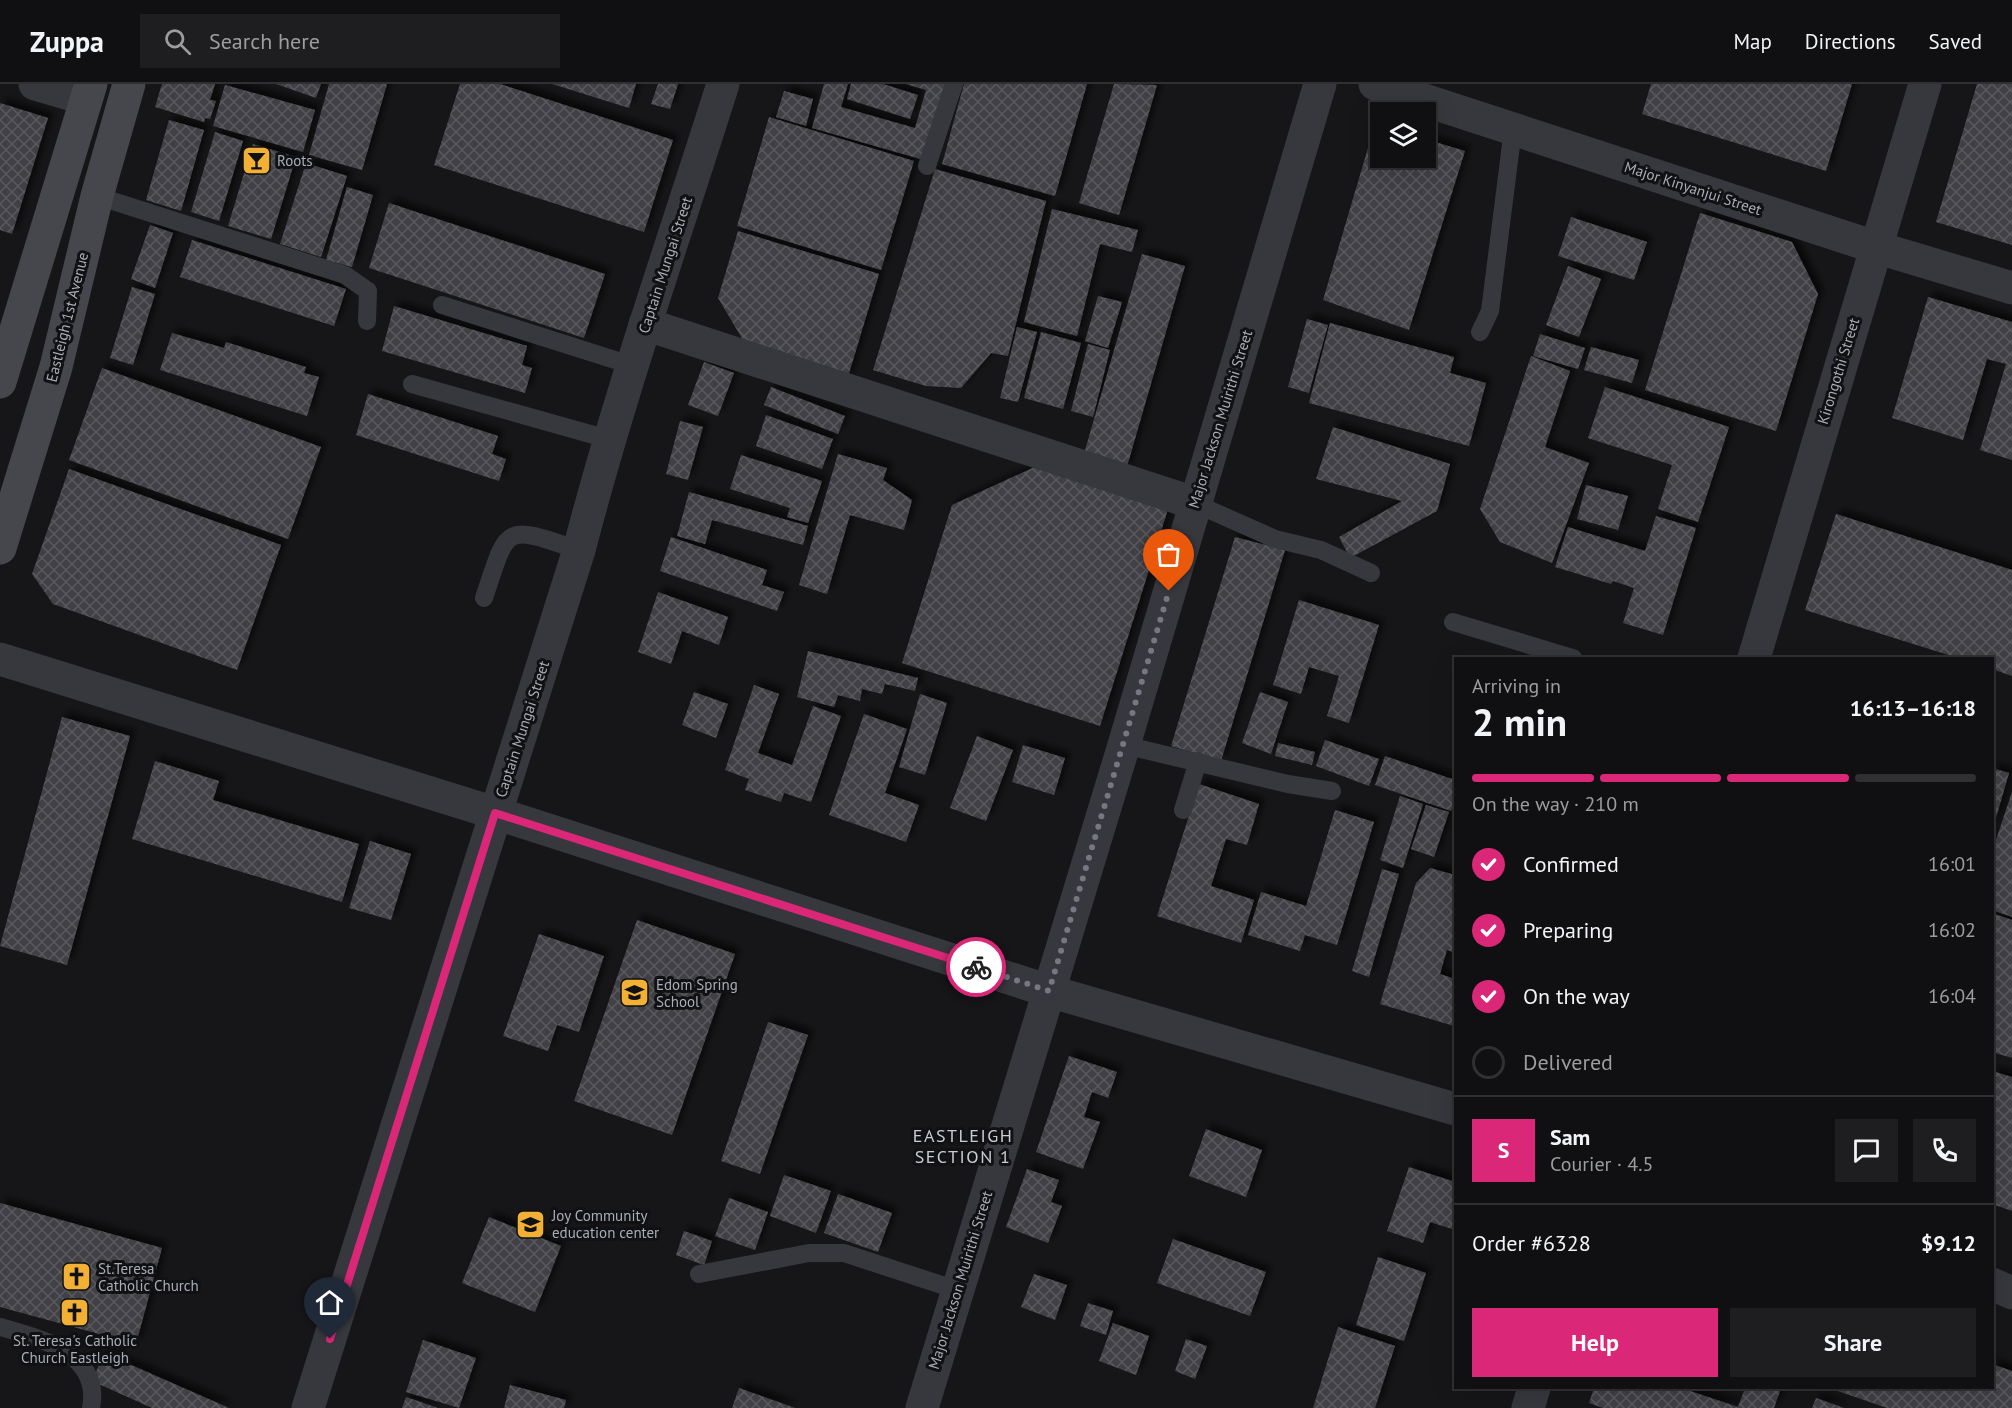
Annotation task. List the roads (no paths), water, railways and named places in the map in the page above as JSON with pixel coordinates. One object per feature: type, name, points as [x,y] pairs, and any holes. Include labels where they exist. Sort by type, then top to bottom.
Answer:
[{"type":"main road","name":"Eastleigh 1st Avenue","points":[[0,548],[56,367],[97,196],[129,84]]},
{"type":"main road","points":[[0,382],[88,92]]},
{"type":"street","points":[[35,84],[88,92]]},
{"type":"street","name":"Captain Mungai Street","points":[[308,1408],[579,550],[608,439],[634,366],[645,324],[723,84]]},
{"type":"street","name":"Major Jackson Muirithi Street","points":[[922,1408],[1124,745],[1320,84]]},
{"type":"street","name":"Major Kinyanjui Street","points":[[1375,84],[1875,247],[2012,288]]},
{"type":"street","name":"Kirongothi Street","points":[[1754,657],[1925,84]]},
{"type":"street","points":[[645,324],[1194,503]]},
{"type":"street","points":[[0,659],[495,813],[1049,991],[1454,1109]]},
{"type":"street","points":[[1994,1285],[2012,1293]]},
{"type":"lane","points":[[927,166],[954,84]]},
{"type":"lane","points":[[1480,332],[1490,311],[1513,129]]},
{"type":"lane","points":[[97,196],[345,275],[368,291],[367,321]]},
{"type":"lane","points":[[442,305],[634,366]]},
{"type":"lane","points":[[412,384],[608,439]]},
{"type":"lane","points":[[1194,503],[1275,540],[1321,550],[1371,573]]},
{"type":"lane","points":[[484,598],[502,545],[513,534],[529,533],[579,550]]},
{"type":"lane","points":[[1453,622],[1571,657]]},
{"type":"lane","points":[[1124,745],[1288,784],[1332,791]]},
{"type":"lane","points":[[1183,810],[1198,761]]},
{"type":"lane","points":[[699,1274],[809,1253],[844,1253],[957,1290]]},
{"type":"lane","points":[[0,1327],[45,1340],[70,1354],[87,1374],[91,1408]]},
{"type":"place","name":"Roots","points":[[256,160]]},
{"type":"place","name":"Edom Spring School","points":[[635,993]]},
{"type":"place","name":"Joy Community education center","points":[[531,1224]]},
{"type":"place","name":"St.Teresa Catholic Church","points":[[77,1277]]},
{"type":"place","name":"St. Teresa's Catholic Church Eastleigh","points":[[75,1313]]},
{"type":"district","name":"EASTLEIGH SECTION 1","points":[[963,1145]]}]
